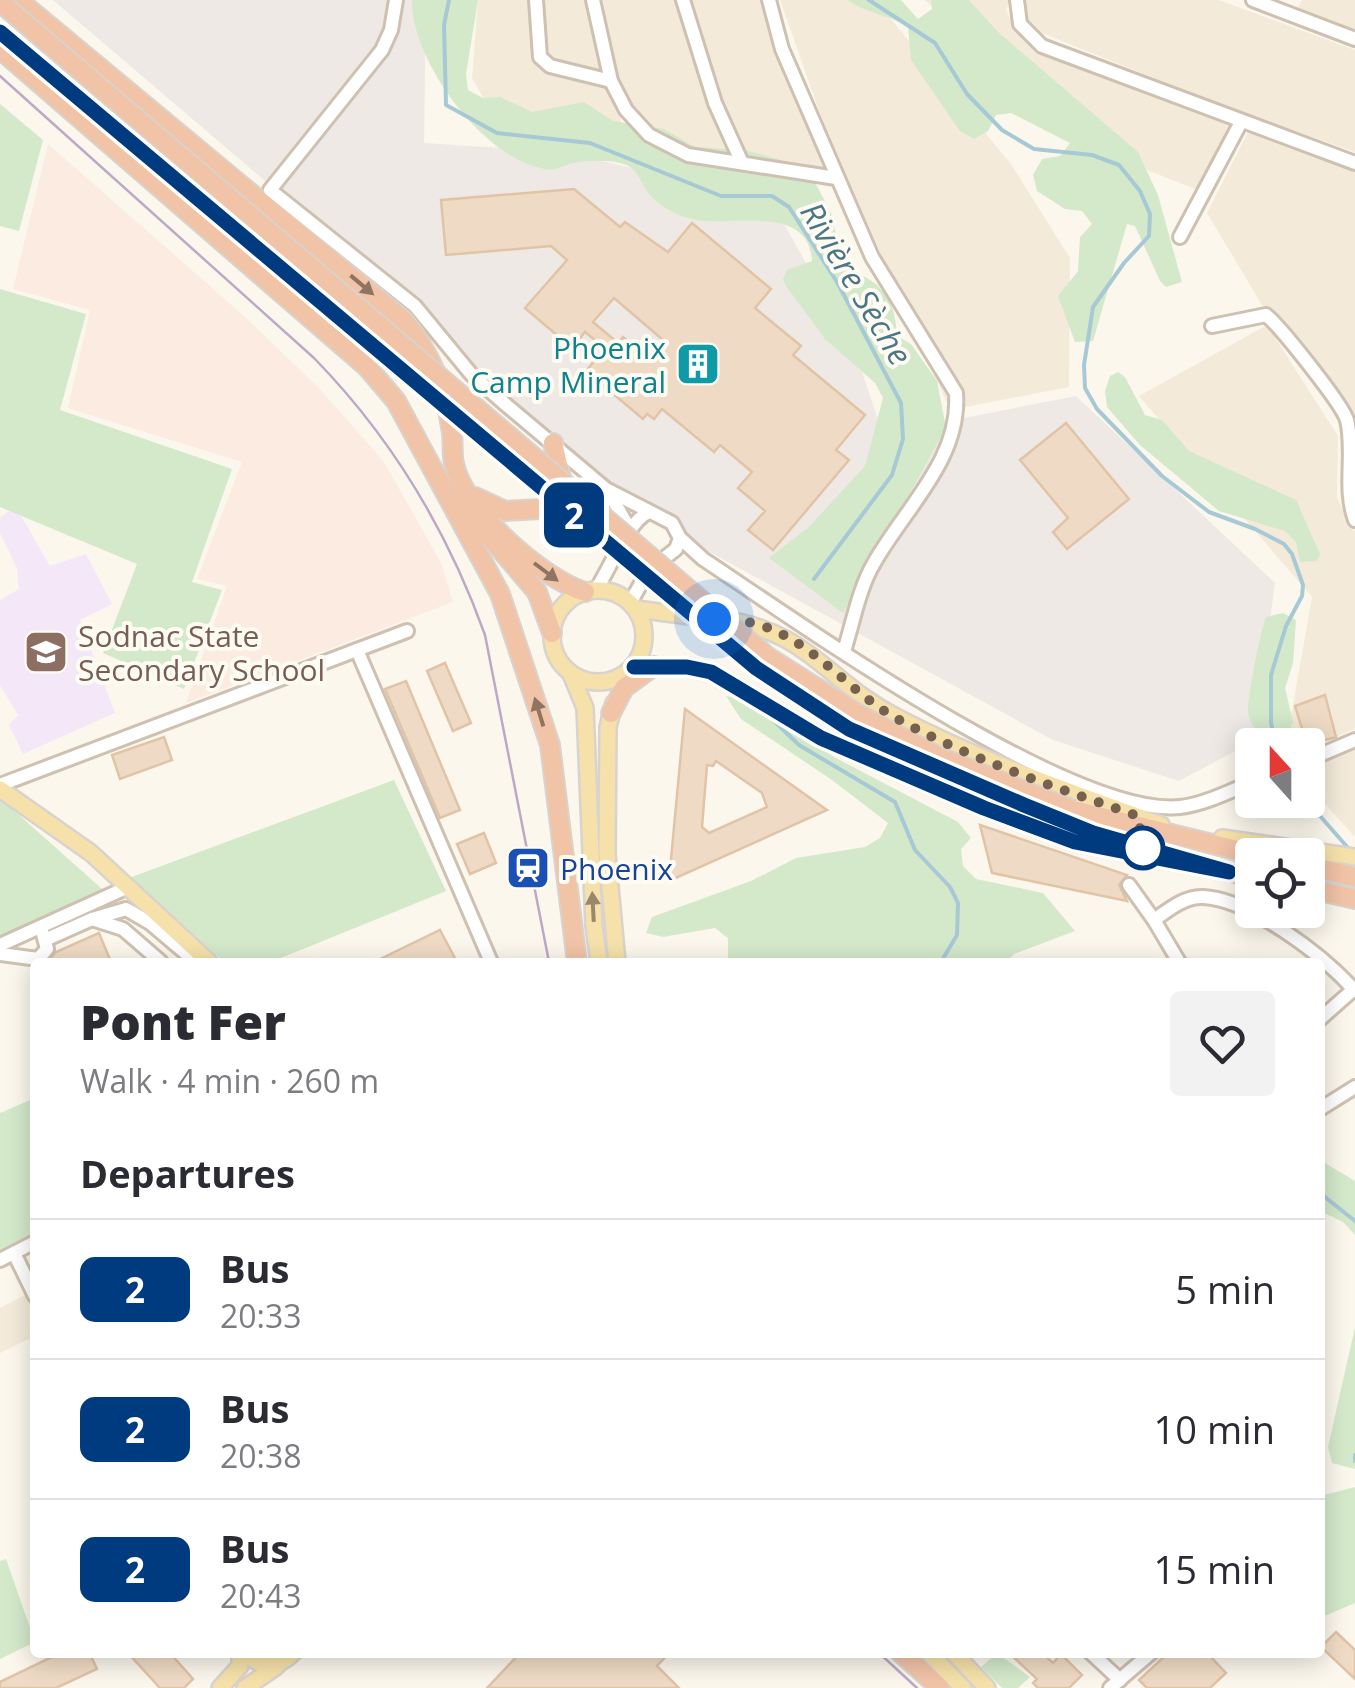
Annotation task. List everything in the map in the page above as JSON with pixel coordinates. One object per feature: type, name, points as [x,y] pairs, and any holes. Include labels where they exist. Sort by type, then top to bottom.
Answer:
[{"type":"highway","points":[[18,0],[403,320],[425,346],[446,398],[454,466],[466,492],[542,572],[590,591]]},
{"type":"highway","points":[[0,2],[768,657],[858,714],[937,756],[1070,816],[1235,850]]},
{"type":"highway","points":[[0,32],[756,668],[849,729],[1070,816],[1229,872]]},
{"type":"highway","points":[[0,49],[366,367],[396,402],[500,594],[550,745],[577,958]]},
{"type":"highway","points":[[466,492],[505,511],[541,509],[562,482],[553,442]]},
{"type":"highway","points":[[422,449],[476,526],[537,592],[552,633]]},
{"type":"highway","points":[[610,713],[624,688],[654,666]]},
{"type":"highway","points":[[628,672],[654,666],[711,672],[821,738],[984,808],[1075,842],[1235,873]]},
{"type":"highway","points":[[1181,839],[1235,842]]},
{"type":"highway","points":[[1325,870],[1355,877]]},
{"type":"highway","points":[[1325,892],[1355,899]]},
{"type":"highway","points":[[906,1658],[940,1688]]},
{"type":"main road","points":[[598,958],[592,907],[585,708],[571,674],[556,656],[552,633],[558,612],[590,591],[611,592],[633,606],[754,624],[777,632],[893,716],[1004,768],[1171,828],[1235,841]]},
{"type":"main road","points":[[617,958],[607,854],[610,713],[645,639],[633,606]]},
{"type":"main road","points":[[571,674],[591,683],[628,672]]},
{"type":"main road","points":[[0,787],[90,854],[204,958]]},
{"type":"main road","points":[[1325,853],[1355,857]]},
{"type":"main road","points":[[220,1688],[240,1666],[241,1658]]},
{"type":"main road","points":[[251,1658],[260,1664],[280,1664]]},
{"type":"main road","points":[[244,1688],[287,1658]]},
{"type":"main road","points":[[934,1658],[963,1688]]},
{"type":"main road","points":[[959,1658],[988,1688]]},
{"type":"street","points":[[396,0],[391,30],[382,50],[270,190],[414,306],[471,374],[606,489],[672,523],[680,538],[704,559],[844,651],[1002,747],[1099,792],[1179,807],[1235,788]]},
{"type":"street","points":[[536,0],[540,57],[550,66],[611,81]]},
{"type":"street","points":[[594,0],[611,81],[626,110],[649,135],[668,147],[836,178]]},
{"type":"street","points":[[683,0],[715,103],[742,163]]},
{"type":"street","points":[[769,0],[782,49],[872,257],[956,392],[958,417],[951,444],[871,567],[844,651]]},
{"type":"street","points":[[1017,0],[1020,24],[1042,46],[1355,163]]},
{"type":"street","points":[[1254,0],[1292,7],[1355,39]]},
{"type":"street","points":[[1180,238],[1242,122]]},
{"type":"street","points":[[1212,326],[1266,315],[1335,399],[1347,420],[1349,504],[1355,520]]},
{"type":"street","points":[[606,489],[629,528]]},
{"type":"street","points":[[590,591],[618,557],[637,517],[649,512]]},
{"type":"street","points":[[633,606],[648,571],[671,553],[680,538]]},
{"type":"street","points":[[671,553],[704,559]]},
{"type":"street","points":[[0,787],[407,631]]},
{"type":"street","points":[[356,650],[489,958]]},
{"type":"street","points":[[1325,753],[1355,740]]},
{"type":"street","points":[[1128,885],[1176,958]]},
{"type":"street","points":[[117,912],[128,887]]},
{"type":"street","points":[[41,935],[128,887]]},
{"type":"street","points":[[1154,920],[1184,900],[1200,896],[1231,903],[1321,958]]},
{"type":"street","points":[[0,945],[126,909],[150,923],[186,958]]},
{"type":"street","points":[[92,919],[124,929],[156,958]]},
{"type":"street","points":[[41,935],[47,948],[43,958]]},
{"type":"street","points":[[20,938],[18,948],[24,956]]},
{"type":"street","points":[[0,954],[30,958]]},
{"type":"street","points":[[1325,962],[1354,989],[1325,1015]]},
{"type":"street","points":[[1325,1106],[1355,1087]]},
{"type":"street","points":[[0,1260],[30,1245]]},
{"type":"street","points":[[14,1254],[30,1286]]},
{"type":"street","points":[[1095,1658],[1115,1684],[1145,1658]]},
{"type":"shaded area","points":[[53,0],[426,0],[424,143],[564,152],[771,201],[854,348],[883,434],[1076,396],[1275,583],[1256,728],[1235,728],[1235,751],[1179,781],[1053,740],[604,494],[435,326]]},
{"type":"shaded area","points":[[478,0],[535,0],[539,68],[608,89],[621,115],[620,138],[493,115],[472,78]]},
{"type":"shaded area","points":[[542,0],[586,0],[603,74],[552,62],[545,51]]},
{"type":"shaded area","points":[[600,0],[679,0],[736,158],[690,153],[653,133],[629,107],[617,79]]},
{"type":"shaded area","points":[[686,0],[762,0],[787,81],[828,171],[746,160],[718,99]]},
{"type":"shaded area","points":[[780,0],[875,0],[1011,164],[1070,258],[1069,387],[950,410],[827,133]]},
{"type":"shaded area","points":[[925,0],[1010,0],[1006,10],[1013,25],[1035,51],[1232,124],[1200,191],[1102,152],[1026,95]]},
{"type":"shaded area","points":[[1025,0],[1219,0],[1355,50],[1355,152],[1224,106],[1029,28]]},
{"type":"shaded area","points":[[1302,0],[1355,0],[1355,32],[1297,9]]},
{"type":"shaded area","points":[[1248,132],[1355,167],[1355,481],[1347,402],[1262,305],[1207,213]]},
{"type":"shaded area","points":[[48,144],[245,317],[318,387],[384,462],[441,563],[453,602],[186,703],[227,586],[197,579],[242,462],[68,408],[90,310],[13,289]]},
{"type":"shaded area","points":[[1267,325],[1338,436],[1337,498],[1355,533],[1355,729],[1325,741],[1325,728],[1289,728],[1312,597],[1139,396]]},
{"type":"shaded area","name":"Sodnac State Secondary School","points":[[16,507],[50,566],[86,554],[112,604],[80,620],[115,713],[23,754],[9,725],[18,715],[0,685],[0,600],[19,589],[17,568],[0,533],[0,517]]},
{"type":"shaded area","points":[[1355,748],[1355,837],[1325,804],[1325,762]]},
{"type":"shaded area","points":[[25,1295],[30,1305],[30,1338],[0,1353],[0,1308]]},
{"type":"green space","points":[[412,0],[478,0],[466,74],[468,90],[483,98],[500,97],[532,112],[584,102],[613,121],[664,129],[695,147],[745,150],[807,167],[831,213],[843,264],[884,293],[895,317],[897,336],[911,344],[937,381],[946,428],[843,613],[769,558],[809,527],[865,466],[883,398],[875,383],[825,339],[786,286],[783,279],[787,270],[812,261],[808,243],[798,231],[783,224],[696,220],[677,214],[654,199],[635,171],[620,163],[585,161],[549,169],[521,161],[498,147],[475,127],[437,77],[415,24]]},
{"type":"green space","points":[[848,0],[901,0],[918,19],[932,9],[931,0],[969,0],[999,33],[1138,152],[1158,195],[1182,282],[1166,287],[1160,281],[1135,226],[1127,224],[1093,341],[1075,342],[1058,296],[1078,271],[1080,237],[1092,224],[1082,211],[1065,209],[1037,191],[1033,175],[1042,159],[1060,156],[1070,143],[1011,113],[996,115],[988,131],[974,139],[960,131],[911,60],[908,27]]},
{"type":"green space","points":[[0,104],[43,140],[19,231],[0,226]]},
{"type":"green space","points":[[0,289],[86,314],[60,410],[232,469],[192,582],[222,590],[184,689],[103,653],[137,564],[0,507]]},
{"type":"green space","points":[[1118,372],[1125,377],[1145,415],[1162,420],[1189,451],[1296,500],[1320,554],[1317,561],[1300,562],[1296,542],[1285,531],[1219,511],[1140,445],[1107,407],[1105,391],[1110,376]]},
{"type":"green space","points":[[1283,613],[1296,620],[1293,663],[1285,688],[1293,722],[1290,728],[1255,728],[1248,711],[1266,617]]},
{"type":"green space","points":[[726,696],[745,699],[834,757],[958,822],[971,838],[961,849],[963,866],[976,879],[1043,893],[1075,931],[1010,958],[728,958],[728,938],[715,928],[663,937],[646,933],[652,917],[751,881],[796,858],[865,847],[880,838],[888,823],[741,719]]},
{"type":"green space","points":[[394,780],[446,891],[281,958],[219,958],[129,878]]},
{"type":"green space","points":[[0,798],[111,897],[0,941]]},
{"type":"green space","points":[[30,1100],[30,1245],[0,1260],[0,1113]]},
{"type":"green space","points":[[1325,1163],[1355,1181],[1355,1235],[1343,1222],[1325,1213]]},
{"type":"green space","points":[[1355,1327],[1355,1469],[1332,1463],[1328,1447]]},
{"type":"green space","points":[[1355,1487],[1355,1603],[1325,1616],[1325,1495]]},
{"type":"green space","points":[[6,1559],[30,1628],[30,1644],[0,1659],[0,1561]]},
{"type":"green space","points":[[991,1658],[1004,1658],[1030,1677],[1018,1688],[1002,1688],[981,1667]]},
{"type":"building","name":"Phoenix Camp Mineral","points":[[574,189],[620,227],[625,222],[668,252],[692,223],[771,289],[755,308],[801,346],[793,355],[865,415],[836,450],[849,460],[773,550],[748,530],[765,511],[738,488],[752,472],[720,445],[714,452],[662,409],[654,419],[647,414],[643,419],[586,371],[605,348],[585,332],[572,348],[525,308],[567,260],[551,246],[446,255],[441,200]],"holes":[[[614,298],[663,340],[648,358],[623,337],[618,343],[593,322]]]},
{"type":"building","points":[[1066,423],[1129,499],[1067,549],[1053,532],[1068,518],[1020,460]]},
{"type":"building","points":[[445,663],[471,723],[453,731],[427,671]]},
{"type":"building","points":[[406,681],[460,810],[440,818],[385,689]]},
{"type":"building","points":[[1325,695],[1336,737],[1325,740],[1325,728],[1302,728],[1295,706]]},
{"type":"building","points":[[685,709],[827,810],[669,881]],"holes":[[[716,761],[762,793],[767,807],[709,833],[702,827],[707,765],[713,766]]]},
{"type":"building","points":[[164,737],[172,760],[120,779],[112,755]]},
{"type":"building","points":[[980,825],[1127,875],[1119,885],[1127,901],[992,873]]},
{"type":"building","points":[[484,833],[496,863],[470,874],[457,844]]},
{"type":"building","points":[[440,930],[455,958],[382,958]]},
{"type":"building","points":[[99,933],[109,958],[51,958],[56,952]]},
{"type":"building","points":[[1336,1632],[1355,1650],[1355,1679],[1325,1651],[1325,1643]]},
{"type":"building","points":[[50,1658],[92,1658],[97,1669],[56,1688],[0,1688],[0,1682]]},
{"type":"building","points":[[132,1658],[174,1658],[193,1679],[184,1688],[160,1688]]},
{"type":"building","points":[[515,1658],[664,1658],[657,1666],[679,1688],[487,1688]]},
{"type":"building","points":[[1014,1658],[1048,1658],[1053,1663],[1065,1658],[1082,1675],[1069,1688],[1038,1688],[1033,1683],[1037,1679]]},
{"type":"building","points":[[1163,1658],[1212,1658],[1226,1673],[1210,1688],[1147,1688],[1139,1680]]},
{"type":"waterway","name":"Rivière Sèche","points":[[449,0],[444,25],[446,105],[497,133],[590,143],[721,196],[772,196],[789,207],[837,282],[901,403],[903,439],[892,475],[814,579]]},
{"type":"waterway","points":[[869,0],[935,43],[967,94],[1002,130],[1034,149],[1092,155],[1119,165],[1140,191],[1150,214],[1149,236],[1093,307],[1084,365],[1085,388],[1097,409],[1162,476],[1209,512],[1255,529],[1284,544],[1292,554],[1303,585],[1302,596],[1286,626],[1271,675],[1272,728]]},
{"type":"waterway","name":"Rivière Sèche","points":[[771,718],[799,745],[895,802],[915,850],[950,887],[958,903],[957,935],[943,958]]},
{"type":"waterway","points":[[1322,818],[1349,849]]},
{"type":"waterway","name":"Rivière Sèche","points":[[1325,1197],[1355,1221]]},
{"type":"waterway","name":"Rivière Sèche","points":[[1355,1455],[1355,1461]]},
{"type":"tram line","points":[[0,76],[314,358],[368,420],[414,487],[453,558],[485,635],[548,958]]},
{"type":"tram line","points":[[884,1658],[917,1688]]},
{"type":"bus line","name":"2","points":[[0,32],[340,314],[756,668],[849,729],[1024,805],[1093,833],[1229,872],[1075,842],[984,808],[821,738],[711,672],[687,667],[634,667]]},
{"type":"place","name":"Phoenix Camp Mineral","points":[[698,364]]},
{"type":"place","name":"Sodnac State Secondary School","points":[[46,652]]},
{"type":"place","name":"Phoenix","points":[[528,868]]},
{"type":"route","points":[[714,619],[754,624],[777,632],[893,716],[1004,768],[1138,816],[1143,848]]}]
